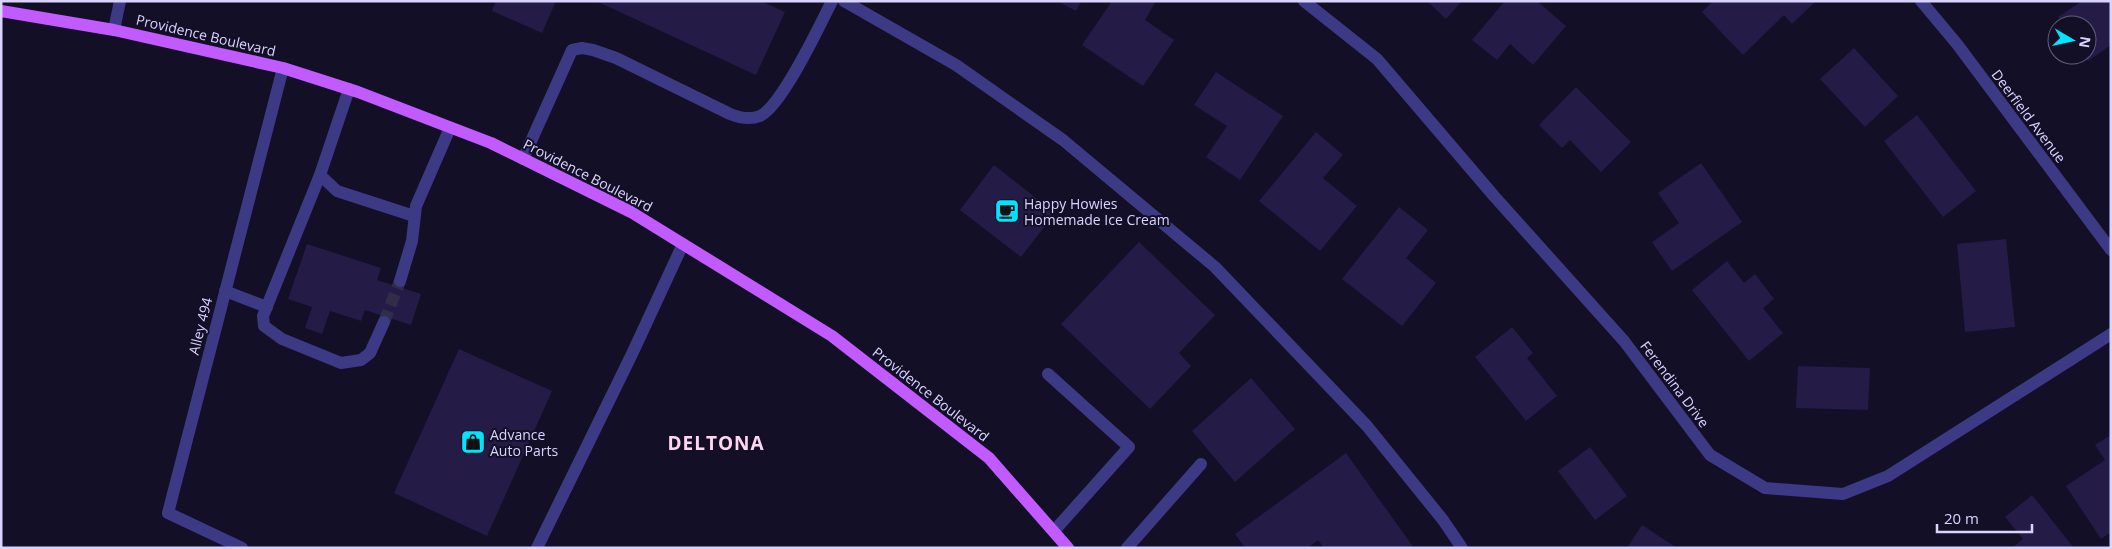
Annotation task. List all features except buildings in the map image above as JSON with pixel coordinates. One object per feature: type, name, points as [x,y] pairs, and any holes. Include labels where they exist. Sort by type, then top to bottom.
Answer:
[{"type":"main road","name":"Providence Boulevard","points":[[6,8],[282,68],[349,89],[492,143],[631,212],[840,342],[989,458],[1068,548]]},
{"type":"street","points":[[114,30],[120,1]]},
{"type":"street","points":[[523,159],[572,50],[582,48],[616,58],[730,114],[739,118],[751,119],[768,111],[793,76],[832,1]]},
{"type":"street","points":[[844,1],[956,65],[1063,140],[1215,267],[1367,426],[1443,520],[1462,548]]},
{"type":"street","name":"Ferendina Drive","points":[[1304,1],[1377,59],[1494,196],[1624,341],[1710,455],[1765,488],[1842,494],[1888,476],[2111,334]]},
{"type":"street","name":"Deerfield Avenue","points":[[1922,1],[1957,44],[2111,250]]},
{"type":"street","name":"Alley 494","points":[[242,548],[168,514],[282,68]]},
{"type":"street","points":[[349,89],[320,175],[263,316],[264,326],[282,338],[341,363],[361,360],[370,352],[384,322]]},
{"type":"street","points":[[400,281],[412,241],[416,206],[450,128]]},
{"type":"street","points":[[320,175],[337,191],[414,216]]},
{"type":"street","points":[[537,548],[632,354],[683,244]]},
{"type":"street","points":[[225,291],[267,307]]},
{"type":"street","points":[[1048,374],[1129,447],[1054,531]]},
{"type":"street","points":[[1127,548],[1201,464]]},
{"type":"tunnel","points":[[384,322],[400,281]]},
{"type":"place","name":"Happy Howies Homemade Ice Cream","points":[[1007,211]]},
{"type":"place","name":"Advance Auto Parts","points":[[473,442]]},
{"type":"district","name":"DELTONA","points":[[716,443]]}]
